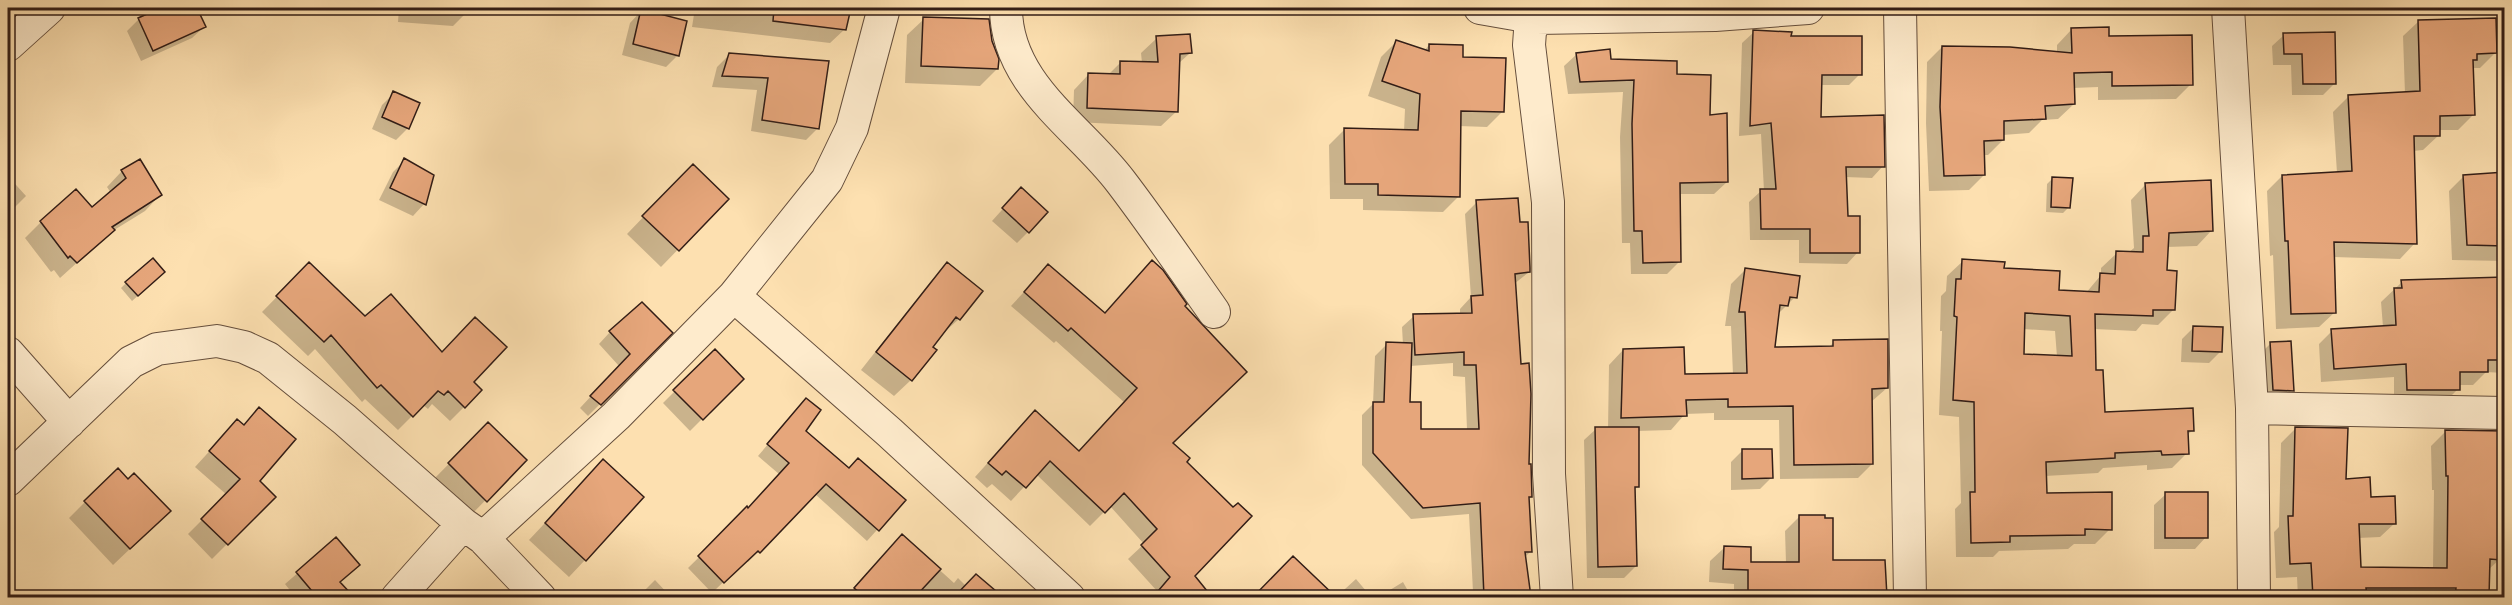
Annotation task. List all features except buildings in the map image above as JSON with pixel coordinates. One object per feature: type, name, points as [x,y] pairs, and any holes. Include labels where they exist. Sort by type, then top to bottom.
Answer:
[{"type":"street","points":[[8,45],[49,8]]},
{"type":"street","points":[[397,597],[473,531],[616,416],[734,296],[827,180],[852,128],[884,8]]},
{"type":"street","points":[[1006,8],[1012,43],[1023,72],[1053,109],[1120,180],[1214,312]]},
{"type":"street","points":[[1480,8],[1537,18],[1808,8]]},
{"type":"street","points":[[1900,8],[1910,597]]},
{"type":"street","points":[[2228,8],[2252,408],[2254,597]]},
{"type":"street","points":[[1537,18],[1530,32],[1529,45],[1548,202],[1549,474],[1557,597]]},
{"type":"street","points":[[734,296],[816,366],[1069,597]]},
{"type":"street","points":[[8,480],[131,362],[157,349],[217,341],[244,348],[268,358],[345,420],[473,531],[540,597]]},
{"type":"street","points":[[8,353],[69,422]]},
{"type":"street","points":[[2252,408],[2505,413]]}]
